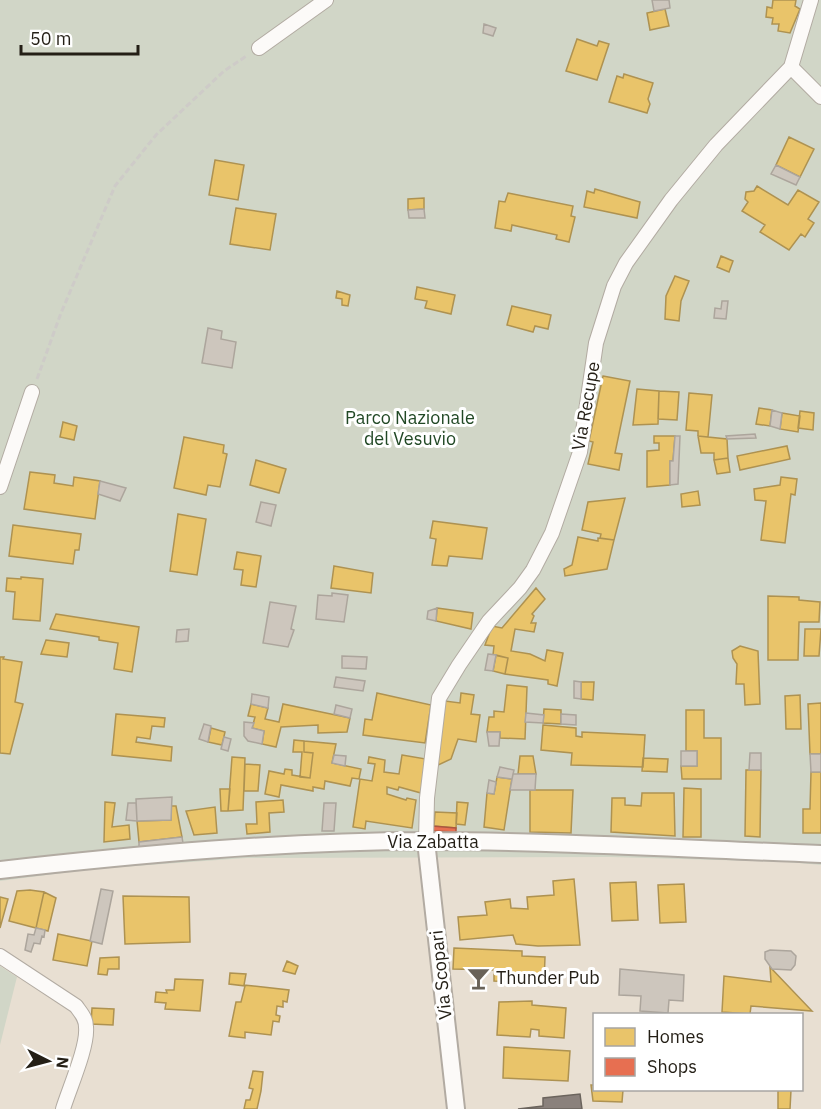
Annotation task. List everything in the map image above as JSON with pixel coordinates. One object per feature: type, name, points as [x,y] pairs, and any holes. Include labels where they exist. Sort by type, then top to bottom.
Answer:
[{"type":"street","points":[[259,48],[326,0]]},
{"type":"street","name":"Via Recupe","points":[[426,841],[427,798],[440,698],[489,621],[520,588],[533,570],[552,533],[580,452],[596,343],[614,286],[626,263],[671,200],[716,145],[791,67],[811,0]]},
{"type":"street","points":[[791,67],[821,98]]},
{"type":"street","points":[[0,487],[32,392]]},
{"type":"street","name":"Via Zabatta","points":[[0,870],[206,850],[426,841],[576,844],[821,854]]},
{"type":"street","name":"Via Scopari","points":[[426,841],[456,1109]]},
{"type":"street","points":[[0,956],[76,1006],[84,1016],[85,1041],[63,1109]]},
{"type":"path","points":[[32,392],[61,313],[115,186],[156,135],[224,71],[259,48]]},
{"type":"green space","name":"Parco Nazionale del Vesuvio","points":[[0,0],[821,0],[821,865],[610,857],[246,858],[93,869],[0,881]]},
{"type":"green space","points":[[0,966],[17,977],[0,1045]]},
{"type":"building: Homes","points":[[773,0],[796,0],[795,6],[800,9],[790,33],[778,31],[779,24],[772,24],[773,18],[766,17],[767,7],[772,8]]},
{"type":"building: Homes","points":[[665,9],[669,26],[650,30],[647,13]]},
{"type":"building: Homes","points":[[577,39],[597,46],[599,41],[609,44],[597,80],[566,71]]},
{"type":"building: Homes","points":[[624,74],[653,83],[647,113],[609,102],[617,76],[623,78]]},
{"type":"building: Homes","points":[[789,137],[814,149],[800,177],[776,165]]},
{"type":"building: Homes","points":[[215,160],[244,165],[238,200],[209,195]]},
{"type":"building: Homes","points":[[757,186],[788,205],[798,190],[819,202],[808,219],[814,223],[805,237],[801,234],[789,250],[760,232],[765,225],[742,211],[748,202],[745,199],[746,192],[754,191]]},
{"type":"building: Homes","points":[[595,189],[640,202],[637,218],[584,207],[587,191],[594,193]]},
{"type":"building: Homes","points":[[508,193],[573,206],[571,216],[575,217],[569,242],[556,239],[557,235],[512,225],[511,231],[495,228],[499,201],[505,202]]},
{"type":"building: Homes","points":[[424,198],[424,209],[408,210],[408,199]]},
{"type":"building: Homes","points":[[236,208],[276,214],[270,250],[230,244]]},
{"type":"building: Homes","points":[[721,256],[733,261],[729,272],[717,267]]},
{"type":"building: Homes","points":[[675,276],[689,281],[681,301],[679,321],[665,319],[666,296]]},
{"type":"building: Homes","points":[[417,287],[455,295],[451,314],[425,308],[427,301],[415,299]]},
{"type":"building: Homes","points":[[337,291],[350,295],[348,306],[342,305],[342,299],[336,298]]},
{"type":"building: Homes","points":[[512,306],[551,315],[548,329],[535,326],[533,332],[507,325]]},
{"type":"building: Homes","points":[[603,376],[630,381],[615,453],[622,454],[619,470],[588,464],[593,442],[589,441]]},
{"type":"building: Homes","points":[[637,389],[659,391],[658,424],[633,425]]},
{"type":"building: Homes","points":[[659,391],[679,392],[677,420],[658,419]]},
{"type":"building: Homes","points":[[689,393],[712,395],[708,437],[698,436],[698,431],[686,430]]},
{"type":"building: Homes","points":[[759,408],[772,410],[770,426],[756,424]]},
{"type":"building: Homes","points":[[800,411],[814,413],[813,430],[798,428]]},
{"type":"building: Homes","points":[[782,413],[800,416],[798,432],[780,429]]},
{"type":"building: Homes","points":[[63,422],[77,426],[74,440],[60,437]]},
{"type":"building: Homes","points":[[654,436],[675,436],[673,461],[670,461],[670,485],[647,487],[647,451],[659,450],[659,443],[654,443]]},
{"type":"building: Homes","points":[[698,436],[727,439],[728,458],[714,460],[714,453],[701,453]]},
{"type":"building: Homes","points":[[184,437],[224,445],[223,453],[227,454],[220,487],[208,485],[206,495],[174,488]]},
{"type":"building: Homes","points":[[787,446],[790,459],[740,470],[737,456]]},
{"type":"building: Homes","points":[[728,458],[730,472],[717,474],[714,460]]},
{"type":"building: Homes","points":[[256,460],[286,469],[279,493],[250,485]]},
{"type":"building: Homes","points":[[30,472],[55,475],[54,483],[73,486],[74,477],[100,481],[95,519],[24,509]]},
{"type":"building: Homes","points":[[781,477],[797,479],[795,495],[791,494],[785,543],[761,540],[766,501],[755,500],[754,489],[780,485]]},
{"type":"building: Homes","points":[[698,491],[700,505],[682,507],[681,494]]},
{"type":"building: Homes","points":[[625,498],[614,540],[600,538],[601,534],[582,530],[588,502]]},
{"type":"building: Homes","points":[[178,514],[206,519],[197,575],[170,571]]},
{"type":"building: Homes","points":[[433,521],[487,528],[482,559],[449,556],[447,566],[432,565],[436,539],[430,538]]},
{"type":"building: Homes","points":[[13,525],[81,534],[79,550],[75,550],[73,564],[9,556]]},
{"type":"building: Homes","points":[[578,537],[598,541],[598,538],[614,540],[607,569],[565,576],[564,569],[572,565]]},
{"type":"building: Homes","points":[[237,552],[261,556],[256,587],[241,585],[243,570],[234,569]]},
{"type":"building: Homes","points":[[334,566],[373,573],[371,593],[331,588]]},
{"type":"building: Homes","points":[[21,577],[43,579],[40,621],[13,619],[15,592],[6,591],[7,578],[21,579]]},
{"type":"building: Homes","points":[[536,588],[545,599],[532,614],[534,616],[531,623],[536,623],[534,632],[515,629],[511,651],[530,654],[545,661],[547,650],[563,653],[557,686],[548,684],[548,680],[505,674],[508,658],[493,655],[494,646],[485,645],[492,626],[502,628]]},
{"type":"building: Homes","points":[[768,596],[799,597],[799,600],[820,602],[819,622],[799,622],[798,660],[768,660]]},
{"type":"building: Homes","points":[[437,608],[473,613],[471,629],[436,621]]},
{"type":"building: Homes","points":[[56,614],[139,627],[132,672],[114,669],[118,643],[99,640],[99,637],[50,629]]},
{"type":"building: Homes","points":[[805,629],[821,629],[819,656],[804,656]]},
{"type":"building: Homes","points":[[46,640],[69,643],[67,657],[41,654]]},
{"type":"building: Homes","points":[[740,646],[758,651],[760,704],[745,705],[744,684],[736,684],[737,664],[732,651]]},
{"type":"building: Homes","points":[[496,655],[508,658],[505,674],[493,671]]},
{"type":"building: Homes","points":[[0,657],[22,662],[15,702],[23,704],[10,754],[0,753]]},
{"type":"building: Homes","points":[[581,682],[594,682],[593,700],[581,699]]},
{"type":"building: Homes","points":[[507,685],[527,687],[525,739],[500,738],[500,732],[487,732],[489,717],[494,717],[494,711],[504,712]]},
{"type":"building: Homes","points":[[377,693],[431,705],[425,743],[363,735],[365,719],[372,720]]},
{"type":"building: Homes","points":[[461,693],[474,695],[471,714],[480,715],[476,742],[458,739],[451,759],[436,766],[445,701],[460,703]]},
{"type":"building: Homes","points":[[800,695],[801,729],[786,729],[785,696]]},
{"type":"building: Homes","points":[[821,703],[821,754],[810,754],[808,704]]},
{"type":"building: Homes","points":[[251,704],[268,708],[265,719],[279,722],[283,704],[350,718],[347,732],[318,733],[318,725],[281,727],[276,747],[262,744],[264,731],[252,728],[255,717],[248,716]]},
{"type":"building: Homes","points":[[544,709],[561,710],[561,724],[543,723]]},
{"type":"building: Homes","points":[[686,710],[704,710],[704,738],[721,738],[721,779],[682,779],[681,766],[697,766],[697,751],[686,751]]},
{"type":"building: Homes","points":[[116,714],[165,718],[164,727],[152,726],[150,739],[137,737],[136,742],[172,747],[171,761],[112,755]]},
{"type":"building: Homes","points":[[543,725],[576,728],[576,736],[582,737],[582,732],[645,735],[643,767],[571,765],[572,753],[541,750]]},
{"type":"building: Homes","points":[[211,728],[225,732],[222,745],[208,742]]},
{"type":"building: Homes","points":[[294,740],[304,741],[304,752],[313,753],[310,778],[300,777],[302,752],[293,752]]},
{"type":"building: Homes","points":[[304,741],[336,744],[332,763],[361,769],[359,779],[352,778],[350,786],[325,781],[324,789],[313,787],[313,791],[281,785],[279,797],[265,794],[269,771],[284,774],[285,769],[292,770],[292,775],[310,778],[313,753],[304,752]]},
{"type":"building: Homes","points":[[402,755],[426,759],[421,793],[399,787],[398,790],[387,787],[387,794],[406,800],[407,798],[416,800],[412,828],[366,821],[365,829],[353,827],[360,779],[372,781],[375,764],[368,763],[369,757],[385,760],[384,772],[399,774]]},
{"type":"building: Homes","points":[[520,756],[533,756],[536,774],[518,774]]},
{"type":"building: Homes","points":[[232,757],[245,758],[243,810],[228,811]]},
{"type":"building: Homes","points":[[643,758],[668,759],[667,772],[642,771]]},
{"type":"building: Homes","points":[[245,764],[260,765],[258,791],[244,791]]},
{"type":"building: Homes","points":[[746,770],[761,770],[760,837],[745,836]]},
{"type":"building: Homes","points":[[811,772],[821,772],[821,833],[803,833],[803,809],[810,809]]},
{"type":"building: Homes","points":[[497,777],[512,779],[504,830],[484,827],[487,793],[494,794]]},
{"type":"building: Homes","points":[[684,788],[701,789],[701,837],[683,837]]},
{"type":"building: Homes","points":[[220,789],[230,789],[228,811],[221,811]]},
{"type":"building: Homes","points":[[530,790],[573,790],[571,833],[530,832]]},
{"type":"building: Homes","points":[[642,793],[674,793],[675,836],[611,832],[612,798],[625,798],[625,805],[641,806]]},
{"type":"building: Homes","points":[[283,800],[284,812],[269,813],[270,832],[247,834],[246,824],[257,824],[256,802]]},
{"type":"building: Homes","points":[[105,802],[115,803],[112,827],[129,825],[130,839],[104,842]]},
{"type":"building: Homes","points":[[457,802],[468,803],[465,825],[456,824]]},
{"type":"building: Homes","points":[[171,806],[176,806],[182,837],[139,842],[137,821],[171,820]]},
{"type":"building: Homes","points":[[215,807],[217,833],[194,835],[186,811]]},
{"type":"building: Homes","points":[[435,812],[457,813],[456,828],[434,826]]},
{"type":"building: Homes","points":[[574,879],[580,945],[516,944],[513,935],[460,940],[458,917],[487,915],[485,902],[510,899],[511,908],[528,909],[527,897],[554,895],[553,881]]},
{"type":"building: Homes","points":[[636,882],[638,920],[612,921],[610,883]]},
{"type":"building: Homes","points":[[684,884],[686,922],[660,923],[658,885]]},
{"type":"building: Homes","points":[[17,891],[44,892],[36,928],[9,921]]},
{"type":"building: Homes","points":[[44,892],[56,898],[48,931],[36,928]]},
{"type":"building: Homes","points":[[123,896],[189,897],[190,942],[125,944]]},
{"type":"building: Homes","points":[[0,897],[8,899],[0,928]]},
{"type":"building: Homes","points":[[58,934],[92,941],[87,966],[53,960]]},
{"type":"building: Homes","points":[[454,948],[522,951],[522,956],[545,957],[544,983],[494,981],[494,970],[453,969]]},
{"type":"building: Homes","points":[[119,957],[119,969],[108,969],[107,975],[98,974],[100,958]]},
{"type":"building: Homes","points":[[287,961],[298,966],[295,974],[283,971]]},
{"type":"building: Homes","points":[[770,967],[812,1011],[751,1006],[750,1013],[722,1012],[724,976],[771,982]]},
{"type":"building: Homes","points":[[230,973],[246,974],[244,985],[289,990],[287,1002],[283,1001],[283,1007],[277,1006],[276,1015],[280,1016],[279,1022],[273,1021],[271,1035],[245,1032],[245,1038],[229,1036],[236,1002],[241,1002],[245,986],[229,984]]},
{"type":"building: Homes","points":[[175,979],[203,980],[200,1011],[165,1009],[166,1003],[155,1002],[156,992],[167,993],[166,990],[174,990]]},
{"type":"building: Homes","points":[[532,1001],[532,1005],[566,1008],[564,1038],[539,1036],[539,1030],[531,1029],[530,1037],[497,1035],[499,1002]]},
{"type":"building: Homes","points":[[92,1008],[114,1009],[113,1025],[91,1024]]},
{"type":"building: Homes","points":[[504,1047],[570,1051],[568,1081],[503,1078]]},
{"type":"building: Homes","points":[[253,1071],[263,1072],[257,1109],[244,1109],[246,1100],[250,1100],[253,1089],[249,1088]]},
{"type":"building: Homes","points":[[591,1085],[593,1085],[593,1091],[623,1091],[622,1102],[593,1101]]},
{"type":"building: Homes","points":[[778,1091],[791,1091],[790,1109],[778,1109]]},
{"type":"building: Shops","points":[[432,826],[456,828],[456,832],[431,831]]},
{"type":"building: Industry","points":[[580,1094],[582,1109],[518,1109],[543,1106],[543,1098]]},
{"type":"building: Other","points":[[652,0],[669,0],[670,8],[654,11]]},
{"type":"building: Other","points":[[484,24],[496,28],[493,36],[483,33]]},
{"type":"building: Other","points":[[776,165],[800,177],[796,185],[771,174]]},
{"type":"building: Other","points":[[424,209],[425,218],[409,218],[408,210]]},
{"type":"building: Other","points":[[722,301],[728,301],[726,319],[714,318],[715,308],[721,309]]},
{"type":"building: Other","points":[[208,328],[222,331],[221,339],[236,342],[232,368],[202,363]]},
{"type":"building: Other","points":[[772,410],[782,413],[780,429],[770,426]]},
{"type":"building: Other","points":[[755,434],[756,438],[727,439],[726,436]]},
{"type":"building: Other","points":[[675,436],[680,436],[678,484],[670,485],[670,461],[673,461]]},
{"type":"building: Other","points":[[100,481],[126,488],[120,501],[98,494]]},
{"type":"building: Other","points":[[261,502],[276,505],[271,526],[256,522]]},
{"type":"building: Other","points":[[332,593],[348,595],[344,622],[316,619],[318,595],[332,596]]},
{"type":"building: Other","points":[[270,602],[296,606],[291,629],[294,630],[288,647],[263,643]]},
{"type":"building: Other","points":[[437,608],[436,621],[427,619],[428,611]]},
{"type":"building: Other","points":[[189,629],[188,641],[176,642],[177,630]]},
{"type":"building: Other","points":[[488,654],[496,655],[493,671],[485,670]]},
{"type":"building: Other","points":[[342,656],[367,657],[366,669],[342,668]]},
{"type":"building: Other","points":[[336,677],[365,681],[363,691],[334,687]]},
{"type":"building: Other","points":[[574,681],[581,682],[581,699],[574,698]]},
{"type":"building: Other","points":[[252,694],[269,697],[268,708],[251,704]]},
{"type":"building: Other","points":[[336,705],[352,709],[350,718],[334,714]]},
{"type":"building: Other","points":[[526,713],[544,715],[543,723],[525,722]]},
{"type":"building: Other","points":[[561,714],[576,715],[576,725],[561,724]]},
{"type":"building: Other","points":[[244,722],[254,723],[252,728],[264,731],[262,744],[248,741],[244,736]]},
{"type":"building: Other","points":[[204,724],[211,726],[208,742],[199,739]]},
{"type":"building: Other","points":[[487,732],[500,732],[499,746],[489,746]]},
{"type":"building: Other","points":[[224,737],[231,739],[228,751],[221,749]]},
{"type":"building: Other","points":[[681,751],[697,751],[697,766],[681,766]]},
{"type":"building: Other","points":[[750,753],[761,753],[761,770],[749,770]]},
{"type":"building: Other","points":[[810,754],[821,754],[821,772],[811,772]]},
{"type":"building: Other","points":[[334,755],[346,756],[345,766],[332,763]]},
{"type":"building: Other","points":[[500,767],[514,770],[512,779],[497,777]]},
{"type":"building: Other","points":[[513,774],[536,774],[535,790],[510,790]]},
{"type":"building: Other","points":[[489,780],[496,782],[494,794],[487,793]]},
{"type":"building: Other","points":[[172,797],[171,820],[137,821],[136,799]]},
{"type":"building: Other","points":[[128,803],[136,803],[137,821],[126,820]]},
{"type":"building: Other","points":[[324,803],[336,803],[334,831],[322,831]]},
{"type":"building: Other","points":[[182,837],[183,843],[139,847],[139,842]]},
{"type":"building: Other","points":[[101,889],[113,891],[102,944],[90,941]]},
{"type":"building: Other","points":[[36,928],[45,930],[44,937],[42,936],[40,944],[34,943],[31,952],[25,950],[28,934],[34,935]]},
{"type":"building: Other","points":[[770,950],[791,951],[796,956],[795,965],[791,970],[772,969],[765,959],[765,952]]},
{"type":"building: Other","points":[[620,969],[684,975],[683,1001],[669,1000],[668,1013],[640,1011],[641,996],[619,995]]},
{"type":"place","name":"Thunder Pub","points":[[478,978]]}]
